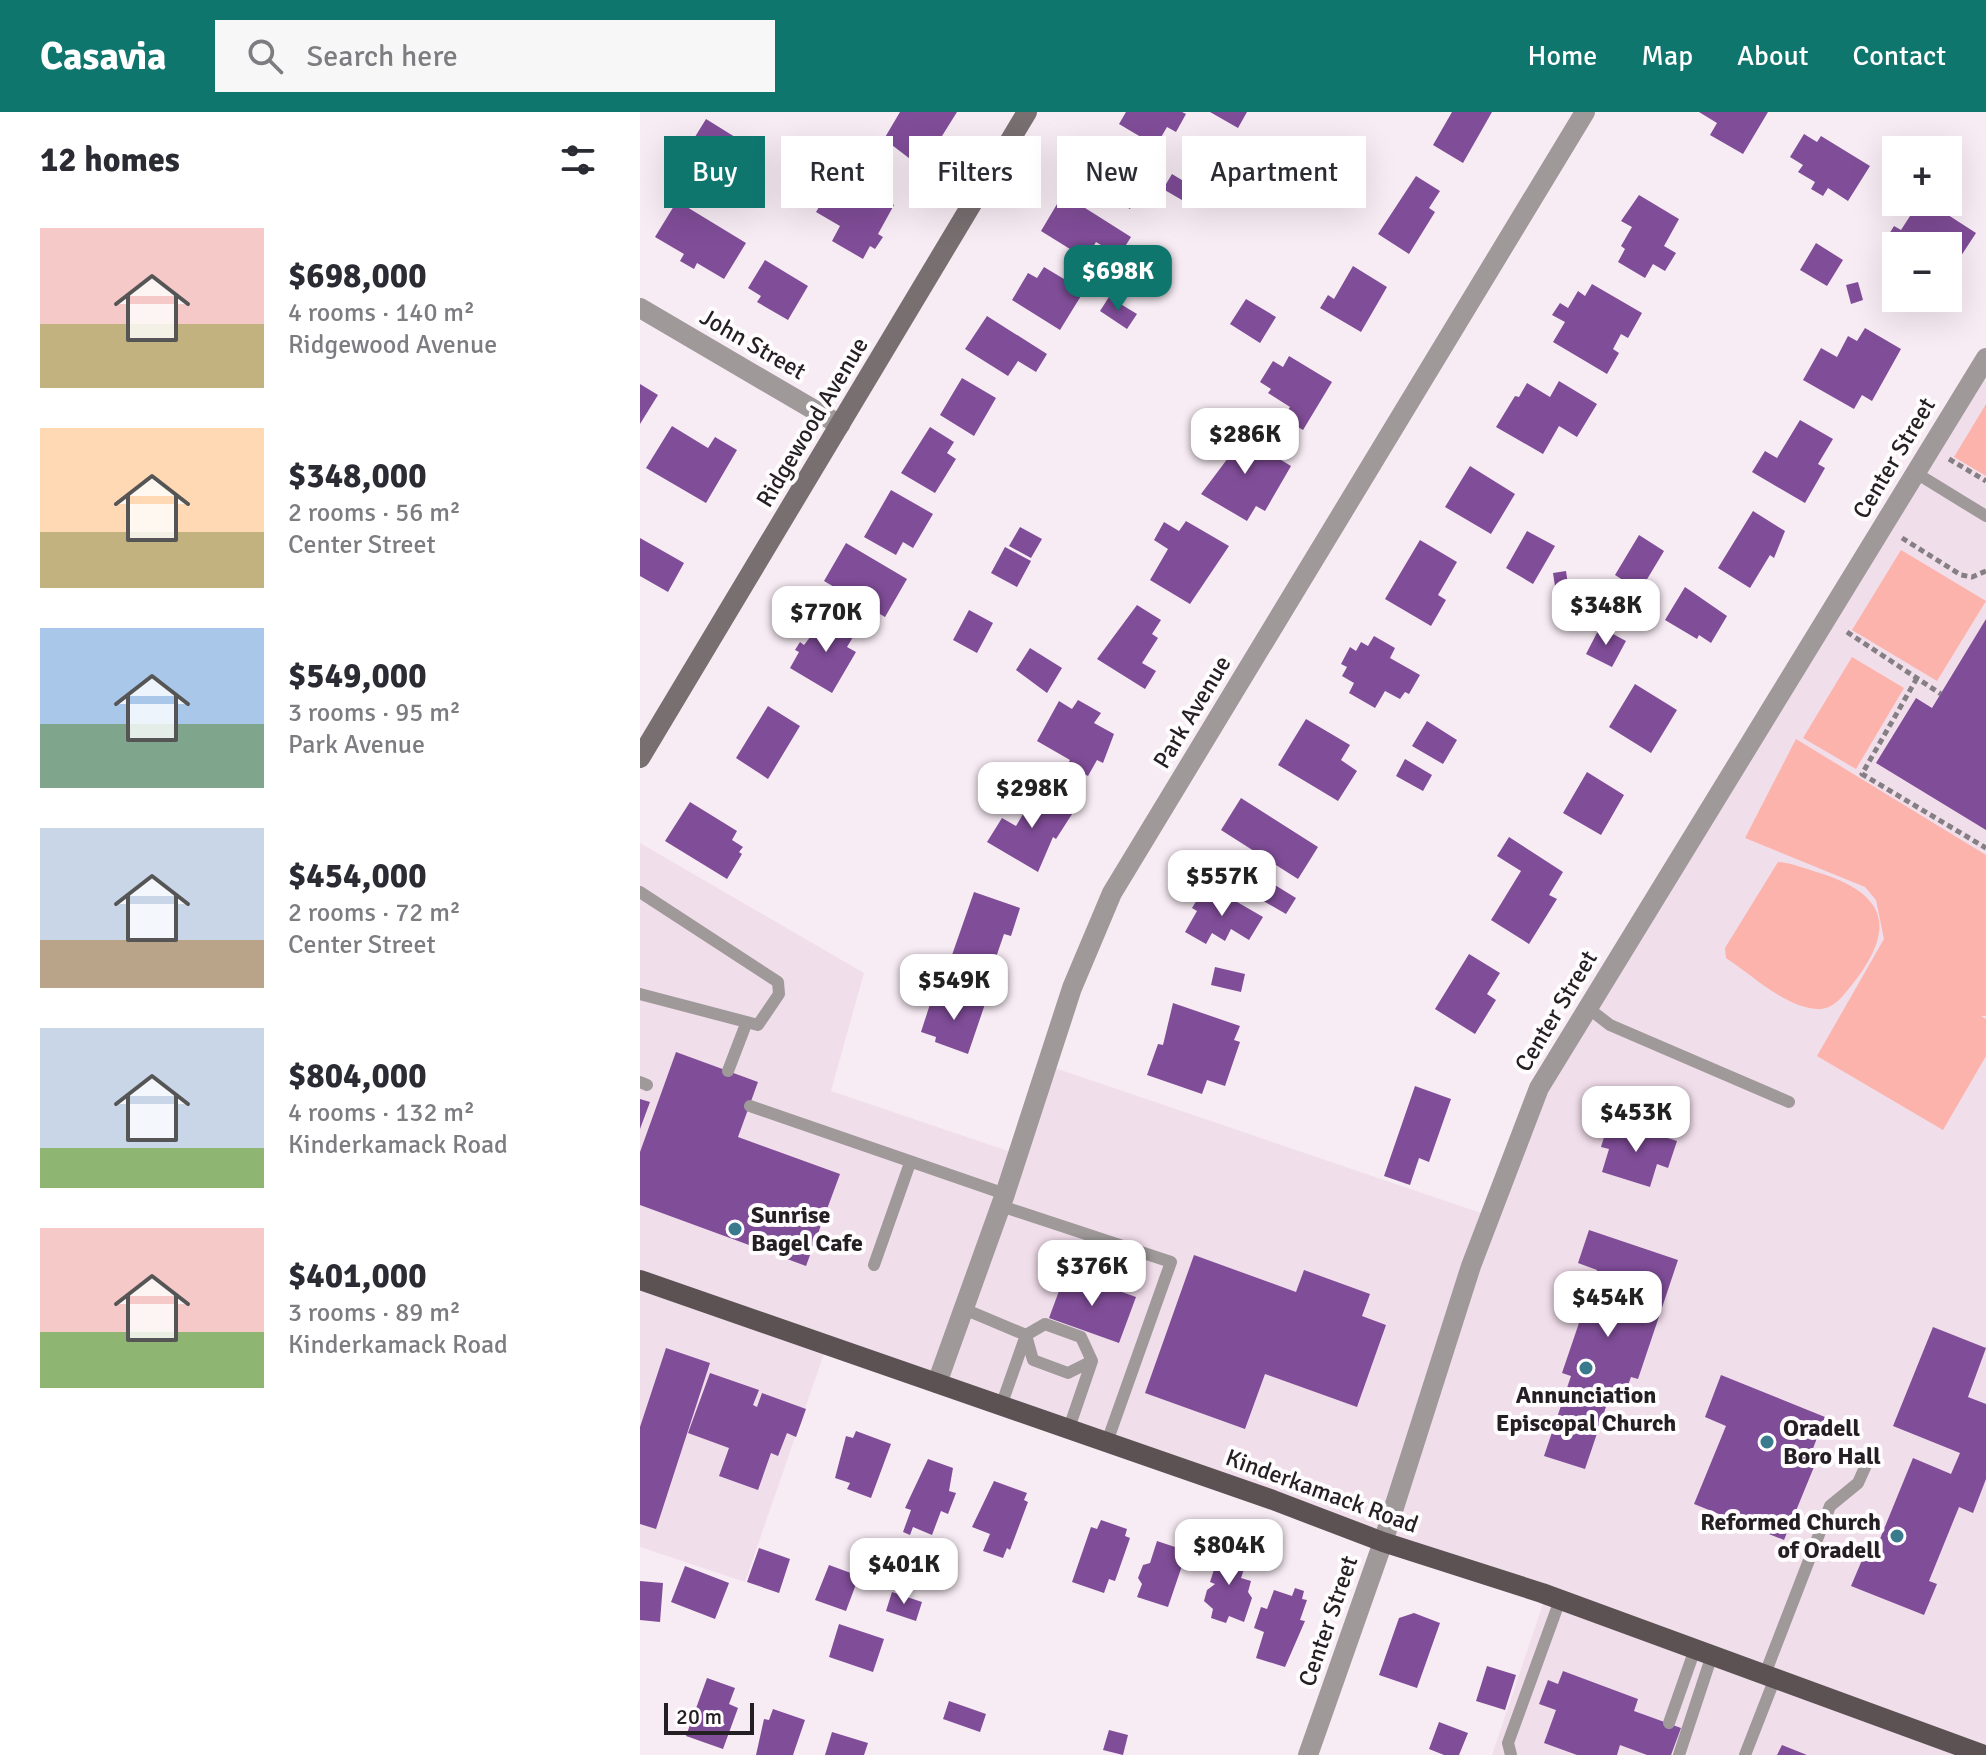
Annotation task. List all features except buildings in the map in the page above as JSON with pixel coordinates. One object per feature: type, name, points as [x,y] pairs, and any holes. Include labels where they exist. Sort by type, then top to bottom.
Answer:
[{"type":"main road","name":"Kinderkamack Road","points":[[640,1280],[1069,1428],[1383,1542],[1560,1600],[1984,1749]]},
{"type":"street","name":"Ridgewood Avenue","points":[[640,758],[1027,112]]},
{"type":"street","name":"Park Avenue","points":[[937,1383],[1003,1200],[1072,988],[1112,893],[1585,112]]},
{"type":"street","name":"John Street","points":[[640,308],[840,425]]},
{"type":"street","name":"Center Street","points":[[1308,1755],[1383,1542],[1471,1266],[1539,1088],[1986,358]]},
{"type":"lane","points":[[1916,473],[1986,516]]},
{"type":"lane","points":[[640,892],[778,982],[779,994],[758,1025],[640,994]]},
{"type":"lane","points":[[1588,1008],[1610,1025],[1789,1102]]},
{"type":"lane","points":[[728,1071],[746,1024]]},
{"type":"lane","points":[[750,1106],[1171,1262],[1107,1442]]},
{"type":"lane","points":[[874,1265],[910,1163]]},
{"type":"lane","points":[[964,1309],[1026,1335]]},
{"type":"lane","points":[[1001,1406],[1026,1335],[1045,1324],[1081,1337],[1092,1361],[1069,1428]]},
{"type":"lane","points":[[1026,1335],[1033,1360],[1068,1373],[1092,1361]]},
{"type":"lane","points":[[1745,1755],[1830,1506],[1858,1483],[1871,1454]]},
{"type":"lane","points":[[1511,1755],[1508,1743],[1560,1600]]},
{"type":"lane","points":[[1669,1723],[1703,1652]]},
{"type":"lane","points":[[1679,1755],[1703,1652]]},
{"type":"path","points":[[1946,457],[1986,481]]},
{"type":"path","points":[[1898,536],[1961,575],[1975,576],[1986,571]]},
{"type":"path","points":[[1843,629],[1941,694]]},
{"type":"path","points":[[1917,678],[1862,774],[1986,848]]},
{"type":"shaded area","points":[[1986,358],[1986,1755],[1492,1755],[1546,1595],[827,1345],[745,1582],[640,1547],[640,843],[864,973],[831,1091],[1017,1154],[1049,1066],[1490,1216],[1539,1088]]},
{"type":"shaded area","points":[[1986,404],[1986,476],[1954,457]]},
{"type":"shaded area","points":[[1901,550],[1986,601],[1937,681],[1852,630]]},
{"type":"shaded area","points":[[1852,657],[1904,688],[1856,769],[1803,738]]},
{"type":"shaded area","points":[[1796,739],[1986,855],[1986,1016],[1981,1016],[1986,1019],[1986,1056],[1943,1130],[1817,1056],[1884,939],[1876,900],[1865,887],[1745,838]]},
{"type":"shaded area","points":[[1778,862],[1843,882],[1872,904],[1878,917],[1875,948],[1865,966],[1837,1002],[1828,1007],[1817,1009],[1793,1003],[1726,958],[1725,948]]},
{"type":"place","name":"Sunrise Bagel Cafe","points":[[735,1229]]},
{"type":"place","name":"Annunciation Episcopal Church","points":[[1586,1368]]},
{"type":"place","name":"Oradell Boro Hall","points":[[1767,1442]]},
{"type":"place","name":"Reformed Church of Oradell","points":[[1897,1536]]}]
